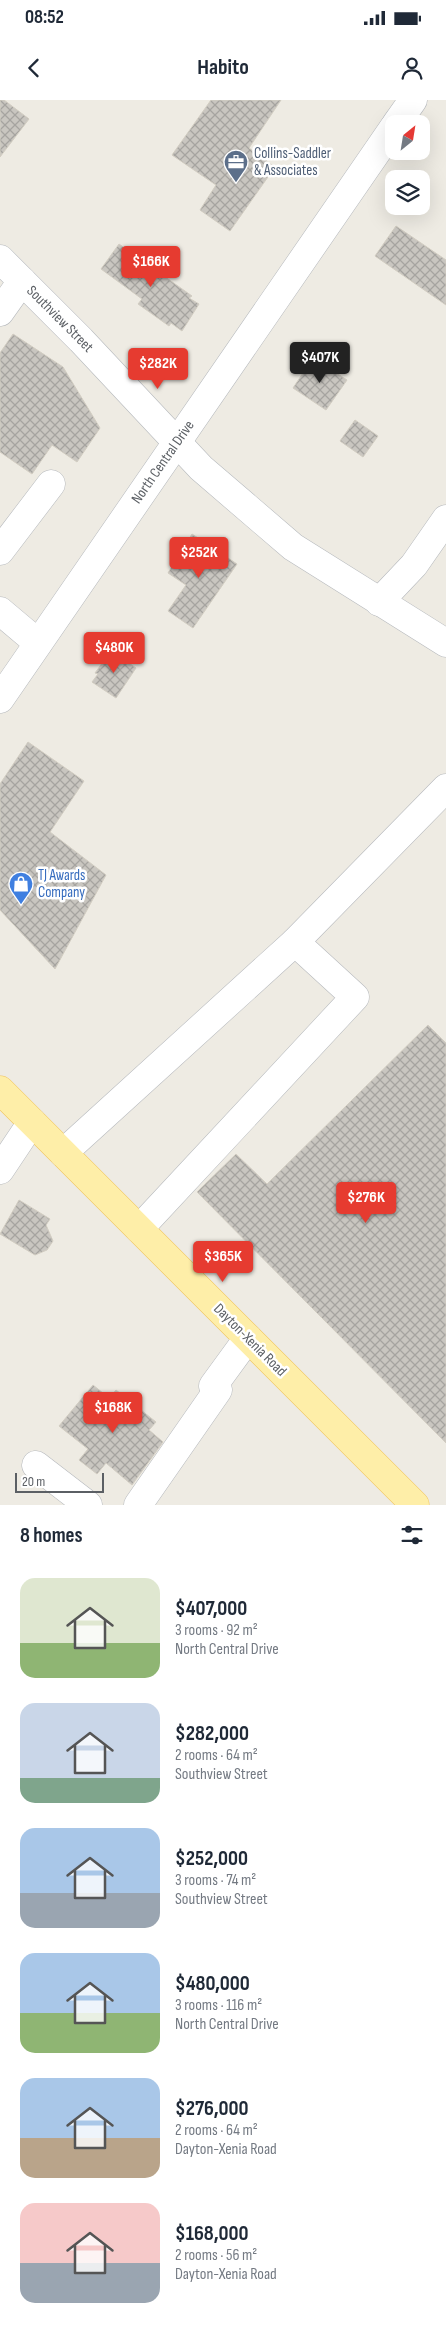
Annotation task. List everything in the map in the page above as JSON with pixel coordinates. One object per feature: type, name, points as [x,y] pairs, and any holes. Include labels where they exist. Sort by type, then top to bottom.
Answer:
[{"type":"main road","name":"Dayton-Xenia Road","points":[[0,1090],[415,1505]]},
{"type":"street","points":[[402,115],[413,100]]},
{"type":"street","name":"North Central Drive","points":[[0,699],[385,140]]},
{"type":"street","name":"Southview Street","points":[[0,258],[201,468],[293,547],[446,643]]},
{"type":"street","points":[[0,312],[22,281]]},
{"type":"street","points":[[0,551],[51,484]]},
{"type":"street","points":[[379,602],[414,565],[446,520]]},
{"type":"street","points":[[0,611],[38,643]]},
{"type":"street","points":[[63,1153],[295,942],[446,788]]},
{"type":"street","points":[[140,1229],[355,997],[295,942]]},
{"type":"street","points":[[5,1153],[32,1122]]},
{"type":"street","points":[[138,1505],[218,1390],[213,1386],[248,1338]]},
{"type":"street","points":[[36,1465],[88,1505]]},
{"type":"building","points":[[0,100],[4,100],[29,119],[0,157]]},
{"type":"building","points":[[211,100],[281,100],[249,148],[275,167],[230,231],[200,210],[216,185],[172,155]]},
{"type":"building","points":[[396,226],[446,260],[446,305],[375,256]]},
{"type":"building","points":[[119,244],[192,296],[189,298],[199,304],[182,331],[171,323],[169,326],[138,304],[142,299],[101,269]]},
{"type":"building","points":[[13,334],[63,367],[100,428],[77,462],[52,445],[32,474],[0,452],[0,353]]},
{"type":"building","points":[[313,358],[347,380],[326,410],[293,388]]},
{"type":"building","points":[[355,420],[378,436],[363,457],[340,441]]},
{"type":"building","points":[[192,534],[237,564],[193,628],[168,611],[186,585],[168,573]]},
{"type":"building","points":[[111,651],[136,668],[116,698],[92,682],[98,674],[95,673]]},
{"type":"building","points":[[28,742],[84,781],[50,832],[106,875],[55,969],[0,910],[0,784]]},
{"type":"building","points":[[428,1025],[446,1043],[446,1443],[197,1192],[236,1154],[267,1184]]},
{"type":"building","points":[[19,1200],[50,1219],[46,1225],[53,1241],[47,1250],[35,1255],[0,1234]]},
{"type":"building","points":[[93,1385],[109,1398],[116,1390],[156,1422],[149,1430],[163,1442],[132,1485],[106,1463],[97,1474],[79,1460],[88,1449],[59,1426]]},
{"type":"place","name":"Collins-Saddler & Associates","points":[[236,183]]},
{"type":"place","name":"TJ Awards Company","points":[[21,905]]}]
